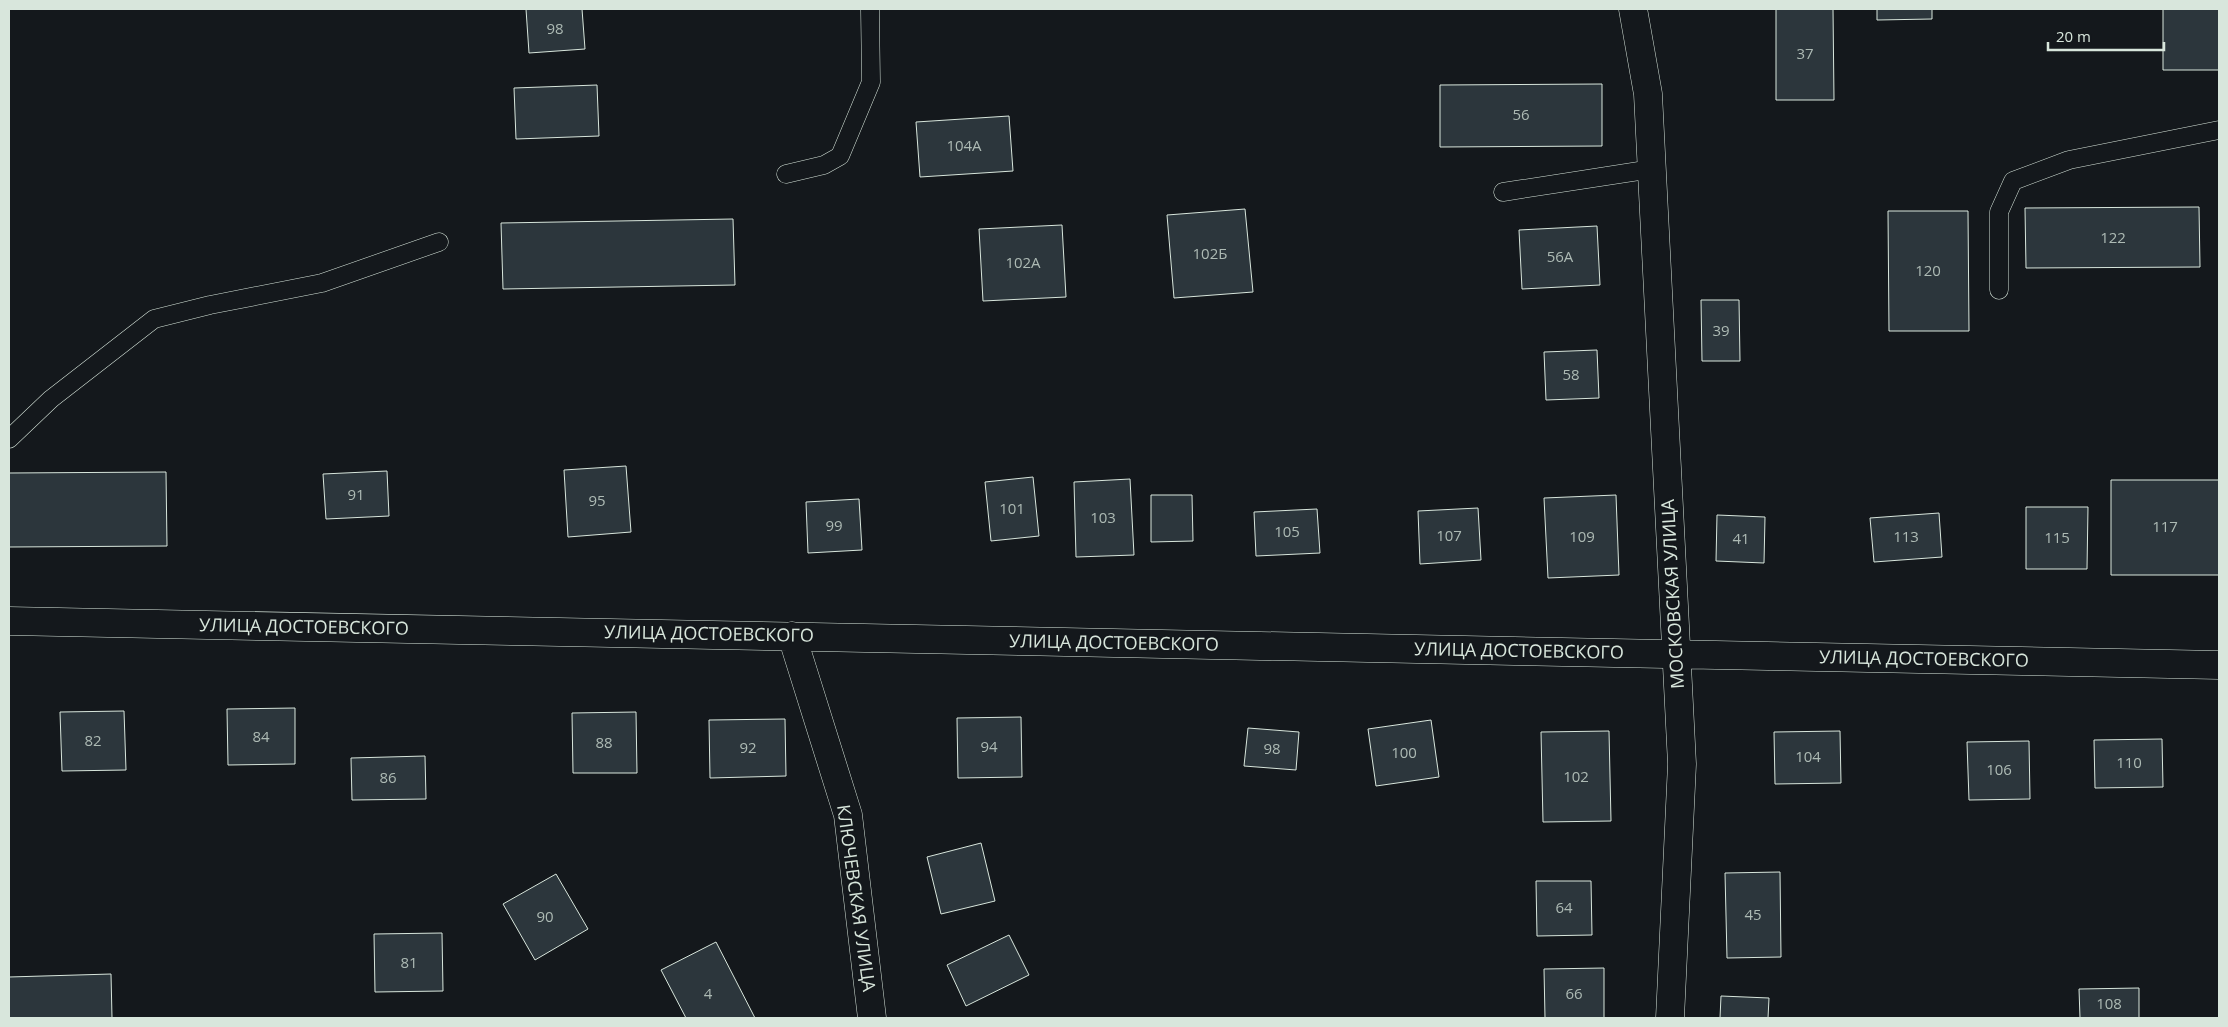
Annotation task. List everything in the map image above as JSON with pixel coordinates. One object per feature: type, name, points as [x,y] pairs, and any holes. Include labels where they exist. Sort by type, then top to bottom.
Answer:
[{"type":"street","name":"МОСКОВСКАЯ УЛИЦА","points":[[1632,9],[1648,94],[1682,764],[1670,1018]]},
{"type":"street","name":"УЛИЦА ДОСТОЕВСКОГО","points":[[9,621],[2219,665]]},
{"type":"street","name":"КЛЮЧЕВСКАЯ УЛИЦА","points":[[792,636],[848,815],[872,1018]]},
{"type":"lane","points":[[786,174],[824,165],[840,156],[870,82],[870,9]]},
{"type":"lane","points":[[1999,290],[1999,212],[2013,181],[2069,160],[2219,130]]},
{"type":"lane","points":[[1503,192],[1652,169]]},
{"type":"lane","points":[[9,439],[51,399],[154,319],[210,305],[322,283],[439,242]]},
{"type":"building","points":[[526,9],[582,9],[585,49],[529,53]]},
{"type":"building","points":[[1776,9],[1833,9],[1834,100],[1776,100]]},
{"type":"building","points":[[1877,9],[1932,9],[1932,19],[1877,20]]},
{"type":"building","points":[[2163,9],[2219,9],[2219,70],[2163,70]]},
{"type":"building","points":[[1602,84],[1602,146],[1440,147],[1440,85]]},
{"type":"building","points":[[597,85],[599,136],[516,139],[514,88]]},
{"type":"building","points":[[1009,116],[1013,171],[920,177],[916,122]]},
{"type":"building","points":[[2199,207],[2200,267],[2026,268],[2025,208]]},
{"type":"building","points":[[1245,209],[1253,292],[1174,298],[1167,215]]},
{"type":"building","points":[[1888,211],[1968,211],[1969,331],[1889,331]]},
{"type":"building","points":[[733,219],[735,285],[503,289],[501,223]]},
{"type":"building","points":[[1062,225],[1066,297],[983,301],[979,229]]},
{"type":"building","points":[[1597,226],[1600,285],[1522,289],[1519,230]]},
{"type":"building","points":[[1701,300],[1739,300],[1740,361],[1702,361]]},
{"type":"building","points":[[1597,350],[1599,398],[1546,400],[1544,352]]},
{"type":"building","points":[[626,466],[631,532],[568,537],[564,470]]},
{"type":"building","points":[[387,471],[389,516],[326,519],[323,474]]},
{"type":"building","points":[[166,472],[167,546],[9,547],[9,473]]},
{"type":"building","points":[[1033,477],[1039,536],[991,541],[985,482]]},
{"type":"building","points":[[1130,479],[1134,555],[1076,557],[1074,482]]},
{"type":"building","points":[[2111,480],[2219,480],[2219,575],[2111,575]]},
{"type":"building","points":[[1151,495],[1192,495],[1193,541],[1151,542]]},
{"type":"building","points":[[1616,495],[1619,575],[1548,578],[1544,498]]},
{"type":"building","points":[[859,499],[862,550],[808,553],[806,502]]},
{"type":"building","points":[[2026,507],[2088,507],[2087,569],[2026,569]]},
{"type":"building","points":[[1478,508],[1481,560],[1420,564],[1418,511]]},
{"type":"building","points":[[1317,509],[1320,553],[1256,556],[1254,512]]},
{"type":"building","points":[[1939,513],[1942,557],[1874,562],[1870,518]]},
{"type":"building","points":[[1717,515],[1765,517],[1764,563],[1716,561]]},
{"type":"building","points":[[295,708],[295,764],[228,765],[227,709]]},
{"type":"building","points":[[124,711],[126,770],[62,771],[60,712]]},
{"type":"building","points":[[636,712],[637,773],[573,773],[572,713]]},
{"type":"building","points":[[1021,717],[1022,777],[958,778],[957,718]]},
{"type":"building","points":[[785,719],[786,776],[710,778],[709,720]]},
{"type":"building","points":[[1431,720],[1439,777],[1376,786],[1368,729]]},
{"type":"building","points":[[1248,728],[1299,732],[1296,770],[1244,766]]},
{"type":"building","points":[[1609,731],[1611,821],[1543,822],[1541,732]]},
{"type":"building","points":[[1840,731],[1841,783],[1775,784],[1774,732]]},
{"type":"building","points":[[2162,739],[2163,787],[2095,788],[2094,740]]},
{"type":"building","points":[[2029,741],[2030,799],[1969,800],[1967,742]]},
{"type":"building","points":[[425,756],[426,799],[352,800],[351,758]]},
{"type":"building","points":[[981,843],[995,901],[941,914],[927,857]]},
{"type":"building","points":[[1780,872],[1781,957],[1727,958],[1725,873]]},
{"type":"building","points":[[556,874],[588,929],[535,960],[503,904]]},
{"type":"building","points":[[1536,881],[1591,881],[1592,935],[1537,936]]},
{"type":"building","points":[[442,933],[443,991],[375,992],[374,934]]},
{"type":"building","points":[[1009,935],[1029,975],[966,1006],[947,965]]},
{"type":"building","points":[[716,942],[755,1018],[686,1018],[661,970]]},
{"type":"building","points":[[1604,968],[1604,1018],[1545,1018],[1544,969]]},
{"type":"building","points":[[111,974],[112,1018],[9,1018],[9,977]]},
{"type":"building","points":[[2139,988],[2139,1018],[2080,1018],[2079,989]]},
{"type":"building","points":[[1721,996],[1769,998],[1768,1018],[1720,1018]]}]
